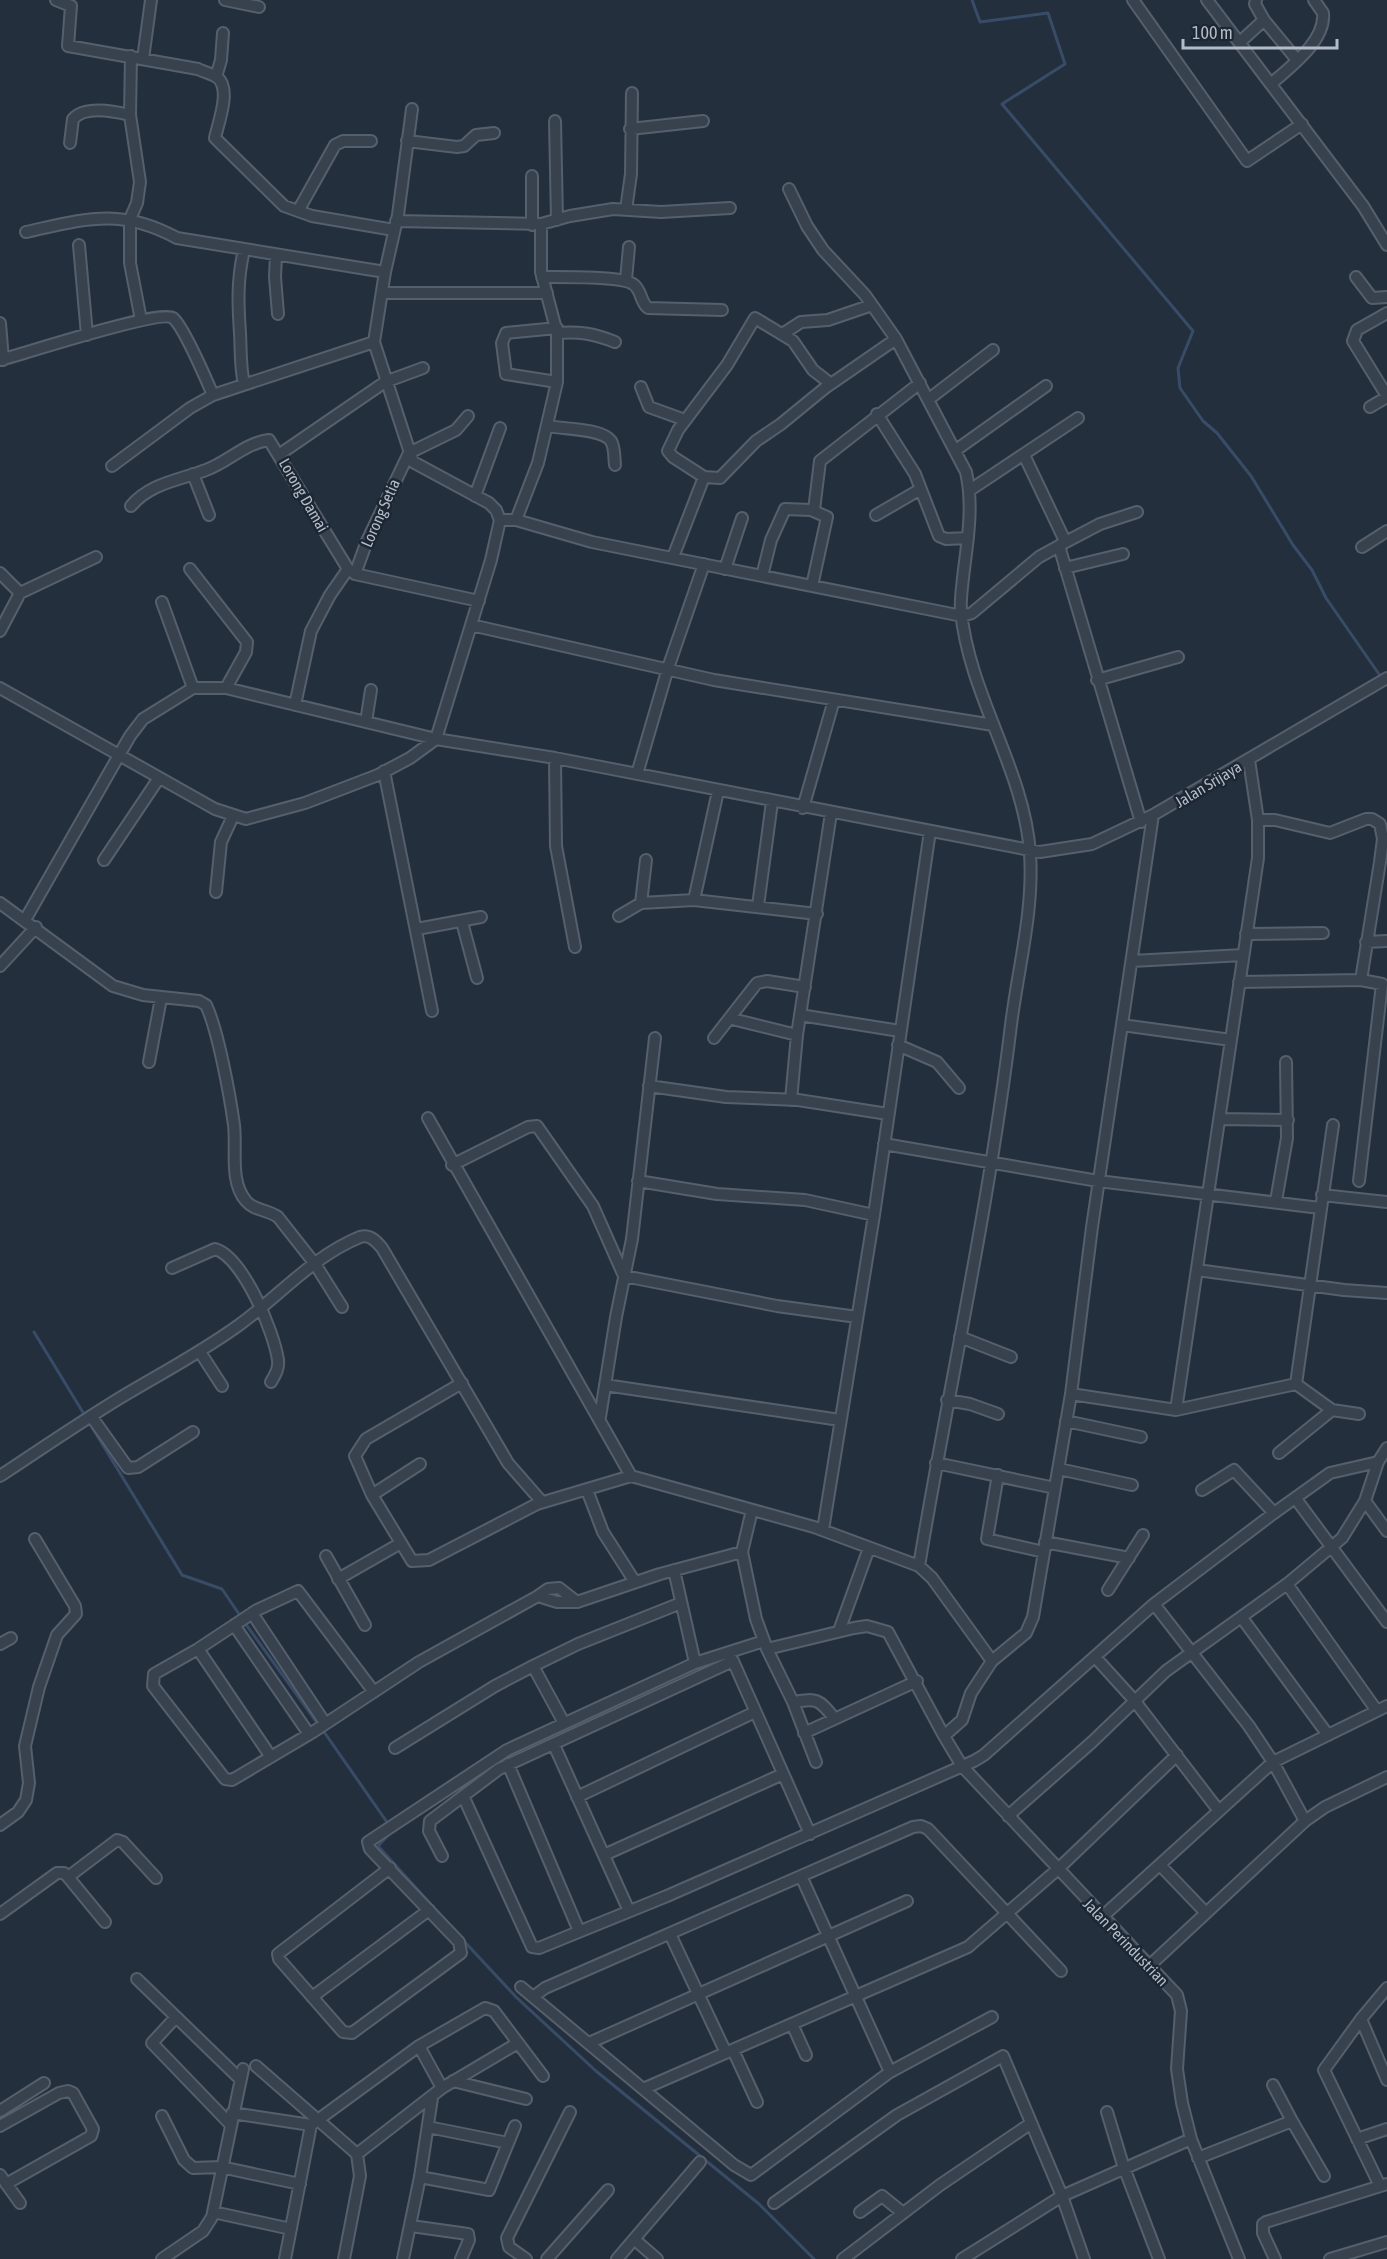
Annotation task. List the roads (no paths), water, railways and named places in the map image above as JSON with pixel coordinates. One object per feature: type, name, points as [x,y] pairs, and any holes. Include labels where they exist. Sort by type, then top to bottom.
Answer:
[{"type":"street","points":[[56,0],[71,6],[68,46],[198,69],[216,77],[222,84],[224,98],[215,138],[284,206],[312,216],[395,226],[536,224],[613,209],[661,212],[730,208]]},
{"type":"street","points":[[141,320],[130,263],[130,219],[137,203],[140,182],[139,162],[130,116],[137,57],[151,0]]},
{"type":"street","points":[[225,0],[259,7]]},
{"type":"street","points":[[1133,0],[1247,161],[1302,124]]},
{"type":"street","points":[[1207,0],[1363,206],[1387,245]]},
{"type":"street","points":[[1256,0],[1255,4],[1264,20],[1297,60]]},
{"type":"street","points":[[1271,84],[1297,60],[1322,28],[1323,13],[1314,0]]},
{"type":"street","points":[[1240,42],[1264,20]]},
{"type":"street","points":[[216,77],[221,60],[223,33]]},
{"type":"street","points":[[626,210],[631,174],[632,93]]},
{"type":"street","points":[[0,688],[215,809],[246,819],[258,818],[305,803],[384,771],[411,758],[436,739],[471,626],[500,520],[496,510],[475,496],[413,462],[374,342],[395,226],[412,109]]},
{"type":"street","points":[[70,143],[73,119],[80,113],[116,112],[130,116]]},
{"type":"street","points":[[555,121],[557,220]]},
{"type":"street","points":[[630,129],[704,121]]},
{"type":"street","points":[[408,141],[457,147],[464,146],[476,135],[494,133]]},
{"type":"street","points":[[298,211],[335,145],[343,141],[371,141]]},
{"type":"street","points":[[516,520],[538,463],[557,382],[557,331],[542,277],[532,176]]},
{"type":"street","points":[[789,189],[807,226],[823,250],[872,305],[896,339],[956,450],[970,490],[962,616],[971,662],[1022,812],[1030,852],[1026,929],[992,1164],[947,1400],[919,1566]]},
{"type":"street","points":[[26,232],[92,218],[130,219],[152,224],[177,237],[385,272]]},
{"type":"street","points":[[79,245],[87,335]]},
{"type":"street","points":[[626,280],[629,247]]},
{"type":"street","points":[[244,250],[238,277],[237,304],[244,384]]},
{"type":"street","points":[[276,255],[278,314]]},
{"type":"street","points":[[542,277],[626,280],[635,285],[648,308],[722,310]]},
{"type":"street","points":[[1356,277],[1372,298],[1387,297]]},
{"type":"street","points":[[382,292],[547,292]]},
{"type":"street","points":[[784,333],[801,322],[828,320],[872,305]]},
{"type":"street","points":[[1370,407],[1387,397],[1353,341],[1357,330],[1387,313]]},
{"type":"street","points":[[0,323],[2,360],[141,320],[163,316],[173,318],[213,395]]},
{"type":"street","points":[[831,384],[813,370],[793,341],[784,333],[755,318],[727,365],[685,420],[668,452],[704,477],[720,478],[756,441],[831,384],[896,339]]},
{"type":"street","points":[[557,382],[506,374],[502,343],[507,333],[585,332],[615,342]]},
{"type":"street","points":[[112,466],[190,408],[213,395],[374,342]]},
{"type":"street","points":[[929,399],[993,350]]},
{"type":"street","points":[[280,454],[385,381],[423,368]]},
{"type":"street","points":[[814,510],[819,461],[856,435],[877,414],[920,383]]},
{"type":"street","points":[[956,450],[1046,386]]},
{"type":"street","points":[[641,387],[649,407],[685,420]]},
{"type":"street","points":[[877,414],[915,474],[939,536],[946,539],[968,538]]},
{"type":"street","points":[[409,453],[456,430],[468,417]]},
{"type":"street","points":[[970,490],[1078,418]]},
{"type":"street","points":[[547,426],[600,434],[610,440],[614,449],[615,465]]},
{"type":"street","points":[[475,496],[500,428]]},
{"type":"street","name":"Lorong Damai","points":[[131,507],[137,499],[155,487],[207,470],[252,444],[271,441],[352,572]]},
{"type":"street","name":"Lorong Setia","points":[[295,705],[311,631],[330,596],[352,572],[409,453]]},
{"type":"street","points":[[1024,455],[1062,543],[1065,568],[1141,822]]},
{"type":"street","points":[[193,474],[209,515]]},
{"type":"street","points":[[673,557],[704,477]]},
{"type":"street","points":[[876,514],[920,490]]},
{"type":"street","points":[[762,576],[780,514],[790,507],[814,510],[826,517],[826,524],[812,586]]},
{"type":"street","points":[[500,520],[516,520],[592,542],[962,616],[972,613],[1039,557],[1062,543],[1100,524],[1137,512]]},
{"type":"street","points":[[725,569],[742,518]]},
{"type":"street","points":[[1362,547],[1387,531]]},
{"type":"street","points":[[1065,568],[1123,554]]},
{"type":"street","points":[[0,631],[20,593],[96,557]]},
{"type":"street","points":[[637,774],[668,668],[704,564]]},
{"type":"street","points":[[190,569],[223,615],[247,642],[246,652],[226,688]]},
{"type":"street","points":[[352,572],[478,601]]},
{"type":"street","points":[[0,573],[20,593]]},
{"type":"street","points":[[25,920],[143,719],[193,688],[162,602]]},
{"type":"street","points":[[471,626],[714,680],[993,725]]},
{"type":"street","points":[[1097,680],[1178,657]]},
{"type":"street","name":"Jalan Srijaya","points":[[193,688],[226,688],[436,739],[555,758],[1030,852],[1092,844],[1141,822],[1387,678]]},
{"type":"street","points":[[366,722],[371,690]]},
{"type":"street","points":[[803,808],[834,700]]},
{"type":"street","points":[[555,758],[556,846],[575,947]]},
{"type":"street","points":[[1176,1410],[1258,858],[1258,820],[1249,760]]},
{"type":"street","points":[[384,771],[432,1011]]},
{"type":"street","points":[[104,860],[159,778]]},
{"type":"street","points":[[694,900],[718,791]]},
{"type":"street","points":[[758,906],[772,802]]},
{"type":"street","points":[[791,1100],[797,1035],[831,813]]},
{"type":"street","points":[[216,892],[221,842],[233,816]]},
{"type":"street","points":[[944,1736],[962,1720],[970,1694],[992,1661],[1026,1633],[1033,1617],[1071,1394],[1098,1181],[1153,816]]},
{"type":"street","points":[[1258,820],[1275,820],[1330,833],[1366,819],[1377,820],[1383,839],[1361,980]]},
{"type":"street","points":[[823,1530],[874,1215],[930,831]]},
{"type":"street","points":[[641,903],[646,860]]},
{"type":"street","points":[[619,916],[641,903],[694,900],[817,914]]},
{"type":"street","points":[[0,903],[36,927],[113,986],[161,998],[199,1001],[206,1005],[214,1029],[233,1123],[235,1173],[240,1190],[251,1207],[270,1211],[278,1216],[315,1264],[342,1306]]},
{"type":"street","points":[[417,929],[481,917]]},
{"type":"street","points":[[462,921],[477,978]]},
{"type":"street","points":[[0,966],[36,927]]},
{"type":"street","points":[[1246,934],[1323,933]]},
{"type":"street","points":[[1366,942],[1387,941]]},
{"type":"street","points":[[1132,961],[1244,955]]},
{"type":"street","points":[[1239,982],[1361,980],[1380,983],[1382,987],[1359,1181]]},
{"type":"street","points":[[714,1038],[732,1019],[757,983],[767,981],[805,987]]},
{"type":"street","points":[[149,1062],[161,998]]},
{"type":"street","points":[[800,1015],[900,1031]]},
{"type":"street","points":[[732,1019],[797,1035]]},
{"type":"street","points":[[1122,1025],[1231,1040]]},
{"type":"street","points":[[600,1417],[632,1239],[655,1038]]},
{"type":"street","points":[[898,1046],[937,1062],[959,1088]]},
{"type":"street","points":[[1276,1201],[1288,1120],[1286,1062]]},
{"type":"street","points":[[649,1086],[726,1097],[791,1100],[888,1114]]},
{"type":"street","points":[[428,1119],[452,1165],[600,1417],[632,1476]]},
{"type":"street","points":[[1220,1119],[1288,1120]]},
{"type":"street","points":[[1296,1384],[1320,1208],[1334,1125]]},
{"type":"street","points":[[452,1165],[528,1127],[537,1126],[592,1206],[624,1275]]},
{"type":"street","points":[[884,1144],[1098,1181],[1320,1208]]},
{"type":"street","points":[[638,1181],[717,1194],[805,1200],[874,1215]]},
{"type":"street","points":[[1322,1195],[1387,1202]]},
{"type":"street","points":[[0,1476],[59,1436],[200,1352],[242,1323],[260,1306],[315,1264],[362,1236],[376,1240],[508,1463],[542,1502]]},
{"type":"street","points":[[172,1268],[210,1250],[221,1251],[230,1257],[260,1306],[278,1361],[278,1369],[271,1382]]},
{"type":"street","points":[[1197,1270],[1387,1293]]},
{"type":"street","points":[[624,1275],[777,1306],[857,1317]]},
{"type":"street","points":[[960,1338],[1011,1357]]},
{"type":"street","points":[[200,1352],[222,1386]]},
{"type":"street","points":[[462,1383],[375,1433],[357,1448],[355,1461],[372,1495],[412,1561],[423,1562],[542,1502],[632,1476],[823,1530],[919,1566],[932,1578],[992,1661]]},
{"type":"street","points":[[1071,1394],[1176,1410],[1296,1384],[1332,1410],[1359,1414]]},
{"type":"street","points":[[605,1385],[840,1419]]},
{"type":"street","points":[[947,1400],[970,1404],[998,1414]]},
{"type":"street","points":[[1279,1453],[1332,1410]]},
{"type":"street","points":[[87,1419],[128,1468],[138,1467],[193,1432]]},
{"type":"street","points":[[1066,1421],[1141,1437]]},
{"type":"street","points":[[1008,1816],[1092,1742],[1134,1700],[1191,1652],[1242,1618],[1333,1547],[1348,1532],[1365,1501],[1378,1462],[1387,1448]]},
{"type":"street","points":[[464,1798],[532,1947],[539,1948],[810,1834],[984,1755],[1154,1604],[1274,1513],[1330,1473],[1378,1462]]},
{"type":"street","points":[[936,1463],[998,1474],[1055,1488]]},
{"type":"street","points":[[372,1495],[420,1464]]},
{"type":"street","points":[[1059,1469],[1132,1485]]},
{"type":"street","points":[[1202,1490],[1234,1470],[1274,1513]]},
{"type":"street","points":[[998,1474],[987,1539],[1129,1558]]},
{"type":"street","points":[[587,1490],[603,1532],[635,1582]]},
{"type":"street","points":[[1296,1499],[1387,1622]]},
{"type":"street","points":[[1365,1501],[1387,1530]]},
{"type":"street","points":[[752,1510],[741,1552],[756,1619],[765,1645],[793,1702],[816,1762]]},
{"type":"street","points":[[1108,1590],[1143,1535]]},
{"type":"street","points":[[0,1825],[18,1812],[26,1800],[29,1783],[25,1746],[39,1687],[57,1635],[76,1614],[75,1606],[35,1539]]},
{"type":"street","points":[[338,1579],[401,1543]]},
{"type":"street","points":[[839,1631],[869,1548]]},
{"type":"street","points":[[374,1692],[301,1592],[294,1591],[154,1674],[153,1686],[225,1779],[238,1778],[311,1733],[324,1723],[374,1692],[419,1662],[538,1596],[557,1602],[577,1602],[674,1570],[741,1552]]},
{"type":"street","points":[[326,1556],[364,1625]]},
{"type":"street","points":[[674,1570],[696,1663]]},
{"type":"street","points":[[1102,1917],[1273,1762],[1382,1708],[1287,1584]]},
{"type":"street","points":[[395,1748],[495,1686],[533,1666],[578,1644],[681,1603]]},
{"type":"street","points":[[1154,1604],[1273,1762],[1305,1821]]},
{"type":"street","points":[[250,1615],[324,1723]]},
{"type":"street","points":[[1242,1618],[1328,1735]]},
{"type":"street","points":[[236,1624],[311,1733]]},
{"type":"street","name":"Jalan Perindustrian","points":[[729,1657],[765,1645],[867,1626],[888,1632],[962,1766],[1148,1967],[1177,1995],[1180,2005],[1178,2069],[1191,2139],[1237,2259]]},
{"type":"street","points":[[0,1644],[11,1638]]},
{"type":"street","points":[[198,1649],[272,1757]]},
{"type":"street","points":[[390,1868],[280,1950],[279,1959],[343,2032],[352,2033],[438,1970],[460,1953],[461,1949],[459,1942],[390,1868],[368,1846],[368,1842],[507,1750],[696,1663],[729,1657]]},
{"type":"street","points":[[729,1657],[810,1834]]},
{"type":"street","points":[[442,1856],[429,1831],[430,1821],[508,1764],[554,1745],[729,1657]]},
{"type":"street","points":[[1095,1657],[1134,1700],[1219,1811]]},
{"type":"street","points":[[533,1666],[564,1723]]},
{"type":"street","points":[[804,1733],[917,1682]]},
{"type":"street","points":[[793,1702],[810,1699],[822,1702],[834,1718]]},
{"type":"street","points":[[577,1797],[755,1712]]},
{"type":"street","points":[[554,1745],[629,1911]]},
{"type":"street","points":[[643,2090],[968,1947],[1009,1914],[1058,1869],[1177,1755]]},
{"type":"street","points":[[508,1764],[579,1931]]},
{"type":"street","points":[[604,1855],[783,1774]]},
{"type":"street","points":[[1148,1967],[1305,1821],[1325,1807],[1387,1777]]},
{"type":"street","points":[[533,1997],[545,1988],[913,1827],[921,1826],[928,1829],[1060,1971]]},
{"type":"street","points":[[68,1877],[120,1840],[156,1878]]},
{"type":"street","points":[[1160,1865],[1206,1913]]},
{"type":"street","points":[[0,1914],[57,1873],[64,1873],[105,1922]]},
{"type":"street","points":[[801,1876],[890,2072]]},
{"type":"street","points":[[589,2043],[907,1901]]},
{"type":"street","points":[[312,1997],[429,1910]]},
{"type":"street","points":[[670,1934],[698,1993],[757,2102]]},
{"type":"street","points":[[137,1979],[176,2017],[242,2074],[213,2212],[203,2231],[162,2259]]},
{"type":"street","points":[[521,1988],[734,2165],[751,2175],[890,2072],[992,2017]]},
{"type":"street","points":[[1275,2259],[1263,2233],[1263,2224],[1384,2185],[1324,2070],[1361,2019],[1387,1989]]},
{"type":"street","points":[[176,2017],[152,2043],[231,2119],[316,2122],[419,2046],[485,2008],[494,2011],[543,2076]]},
{"type":"street","points":[[1361,2019],[1387,2080]]},
{"type":"street","points":[[792,2024],[806,2055]]},
{"type":"street","points":[[357,2154],[442,2088],[518,2043]]},
{"type":"street","points":[[419,2046],[442,2088]]},
{"type":"street","points":[[774,2203],[897,2115],[1002,2056],[1062,2196],[1084,2259]]},
{"type":"street","points":[[256,2066],[316,2122],[357,2154],[360,2176],[344,2259]]},
{"type":"street","points":[[453,2081],[526,2099]]},
{"type":"street","points":[[0,2111],[44,2083]]},
{"type":"street","points":[[1273,2085],[1324,2176]]},
{"type":"street","points":[[0,2126],[59,2093],[68,2091],[73,2093],[93,2129],[91,2136],[3,2180],[20,2203]]},
{"type":"street","points":[[403,2259],[420,2177],[432,2098]]},
{"type":"street","points":[[526,2259],[509,2247],[507,2238],[570,2112]]},
{"type":"street","points":[[1107,2112],[1159,2259]]},
{"type":"street","points":[[162,2116],[188,2165],[200,2169],[222,2168],[300,2184]]},
{"type":"street","points":[[1198,2158],[1292,2121]]},
{"type":"street","points":[[285,2259],[300,2184],[316,2122]]},
{"type":"street","points":[[843,2259],[903,2213],[1030,2124]]},
{"type":"street","points":[[420,2177],[489,2190],[516,2126]]},
{"type":"street","points":[[428,2127],[508,2143]]},
{"type":"street","points":[[1358,2139],[1387,2129]]},
{"type":"street","points":[[962,2259],[1062,2196],[1191,2139]]},
{"type":"street","points":[[617,2259],[700,2162]]},
{"type":"street","points":[[547,2259],[608,2190]]},
{"type":"street","points":[[860,2212],[882,2196],[903,2213]]},
{"type":"street","points":[[213,2212],[291,2229]]},
{"type":"street","points":[[411,2226],[468,2234],[469,2240],[461,2259]]},
{"type":"street","points":[[634,2239],[657,2259]]},
{"type":"street","points":[[1330,2259],[1387,2242]]},
{"type":"waterway","points":[[972,0],[980,22],[1048,13],[1065,64],[1002,104],[1193,331],[1178,368],[1180,388],[1203,421],[1217,433],[1251,476],[1293,545],[1312,570],[1326,598],[1381,677]]},
{"type":"waterway","points":[[34,1332],[182,1575],[222,1589],[241,1617]]},
{"type":"waterway","points":[[245,1623],[318,1724]]},
{"type":"waterway","points":[[322,1729],[389,1825]]},
{"type":"waterway","points":[[393,1830],[378,1846],[447,1922]]},
{"type":"waterway","points":[[461,1938],[516,1997],[596,2071],[759,2204],[814,2259]]}]
